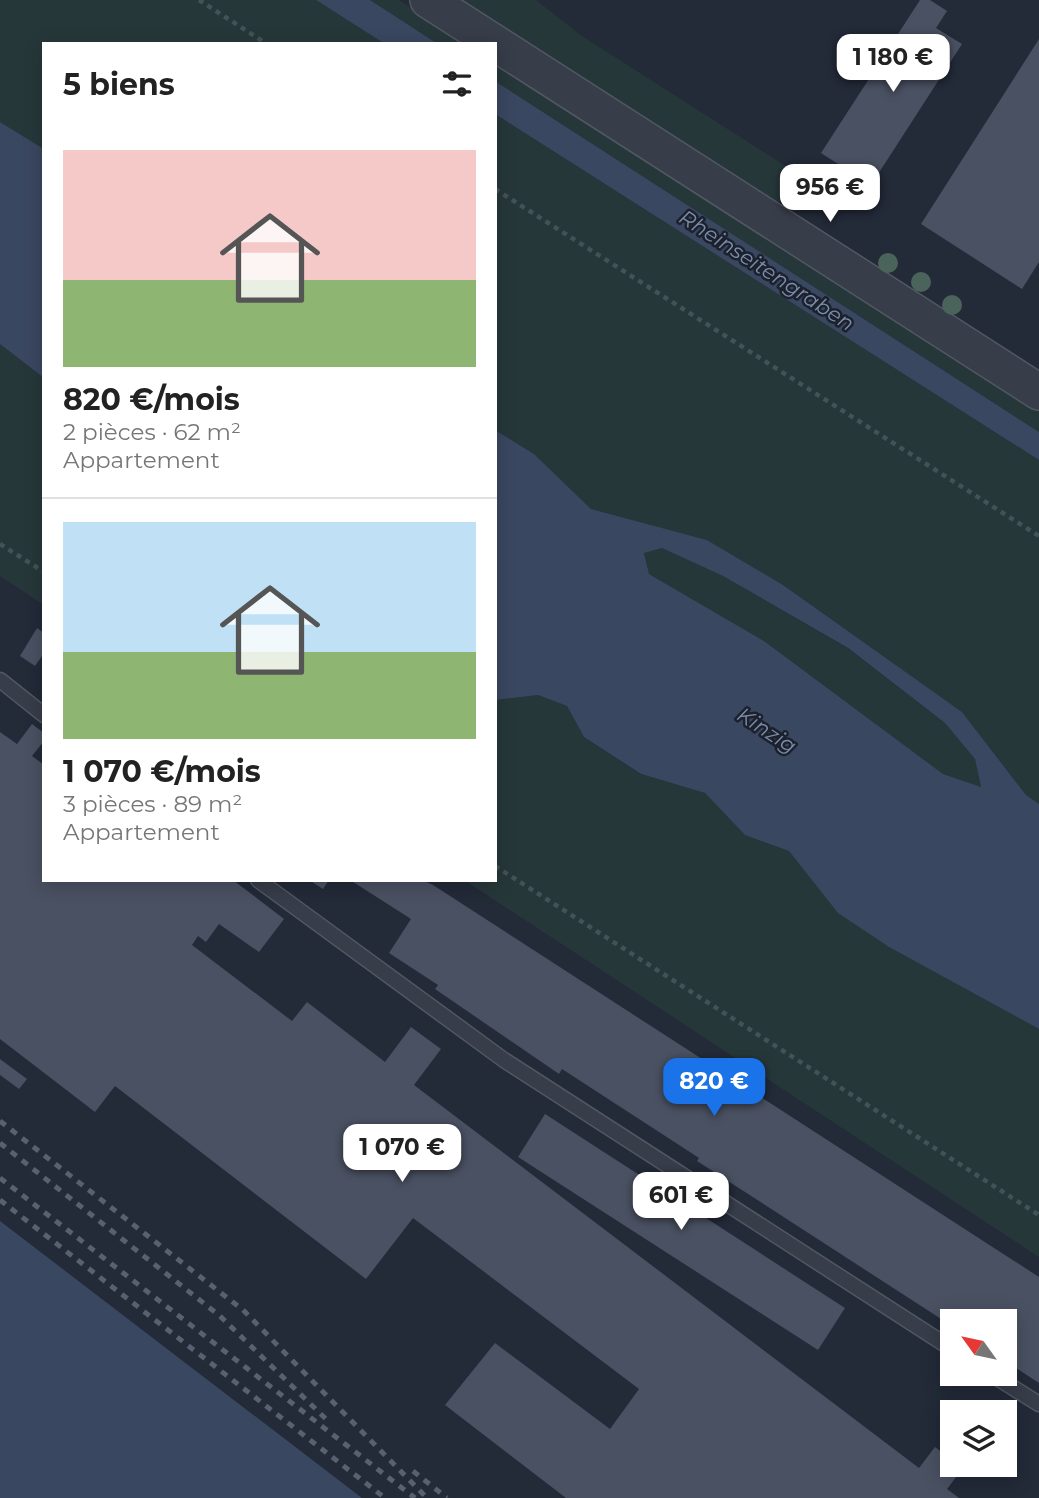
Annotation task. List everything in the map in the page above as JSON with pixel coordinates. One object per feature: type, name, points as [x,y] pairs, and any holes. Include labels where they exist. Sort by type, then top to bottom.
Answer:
[{"type":"street","points":[[428,0],[494,42]]},
{"type":"street","points":[[497,44],[1039,392]]},
{"type":"lane","points":[[0,680],[42,713]]},
{"type":"lane","points":[[261,882],[504,1060],[940,1341]]},
{"type":"lane","points":[[1009,1386],[1039,1405]]},
{"type":"path","points":[[199,0],[264,42]]},
{"type":"path","points":[[497,190],[1039,536]]},
{"type":"path","points":[[0,544],[42,571]]},
{"type":"path","points":[[497,867],[1039,1215]]},
{"type":"shaded area","points":[[0,0],[316,0],[382,42],[42,42],[42,148],[0,122]]},
{"type":"shaded area","points":[[370,0],[399,0],[464,42],[435,42]]},
{"type":"shaded area","points":[[460,0],[536,0],[582,36],[798,174],[775,208]]},
{"type":"shaded area","points":[[497,63],[1039,409],[1039,432],[497,82]]},
{"type":"shaded area","points":[[497,115],[1039,460],[1039,804],[1026,795],[962,712],[783,585],[707,540],[591,509],[534,454],[497,431]]},
{"type":"shaded area","points":[[0,344],[42,376],[42,604],[0,576]]},
{"type":"shaded area","points":[[662,548],[723,576],[847,648],[945,723],[975,759],[981,788],[943,774],[764,641],[649,574],[644,552]]},
{"type":"shaded area","points":[[538,695],[567,706],[584,737],[640,774],[705,793],[745,835],[789,851],[839,913],[889,947],[1039,1029],[1039,1257],[467,882],[497,882],[497,700]]},
{"type":"water","points":[[316,0],[370,0],[435,42],[382,42]]},
{"type":"water","name":"Rheinseitengraben","points":[[497,82],[1039,432],[1039,460],[497,115]]},
{"type":"water","points":[[0,122],[42,148],[42,376],[0,344]]},
{"type":"water","name":"Kinzig","points":[[497,431],[534,454],[591,509],[707,540],[783,585],[962,712],[1026,795],[1039,804],[1039,1029],[889,947],[838,913],[789,851],[745,835],[705,793],[641,774],[584,737],[567,706],[538,695],[497,700]],"holes":[[[662,548],[723,576],[848,648],[945,723],[975,759],[981,787],[943,774],[764,641],[649,574],[644,553]]]},
{"type":"water","points":[[0,1221],[362,1498],[0,1498]]},
{"type":"building","points":[[920,0],[930,0],[947,11],[936,28],[962,44],[871,185],[821,153]]},
{"type":"building","points":[[1039,39],[1039,262],[1022,289],[921,224]]},
{"type":"building","points":[[37,628],[42,632],[42,656],[35,666],[20,656]]},
{"type":"building","points":[[32,724],[42,732],[42,744],[32,756],[42,764],[42,882],[236,882],[284,919],[259,952],[219,924],[206,942],[198,936],[192,945],[292,1021],[307,1002],[385,1062],[411,1027],[441,1049],[414,1085],[919,1468],[935,1447],[940,1451],[940,1477],[956,1477],[947,1489],[959,1498],[566,1498],[445,1405],[495,1343],[610,1429],[639,1389],[413,1218],[366,1279],[115,1086],[95,1112],[0,1039],[0,732],[17,744]]},
{"type":"building","points":[[312,882],[328,882],[323,889]]},
{"type":"building","points":[[353,882],[426,882],[433,885],[1039,1277],[1039,1383],[1017,1369],[1017,1309],[940,1309],[940,1318],[697,1161],[699,1158],[562,1069],[559,1074],[435,989],[438,985],[389,953],[411,919]]},
{"type":"building","points":[[0,1059],[27,1079],[19,1089],[0,1075]]},
{"type":"building","points":[[545,1114],[845,1308],[818,1350],[518,1157]]},
{"type":"railway","points":[[0,1121],[243,1310],[427,1498]]},
{"type":"railway","points":[[0,1143],[220,1316],[328,1421]]},
{"type":"railway","points":[[0,1178],[415,1498]]},
{"type":"railway","points":[[0,1200],[385,1498]]},
{"type":"railway","points":[[413,1471],[447,1498]]}]
